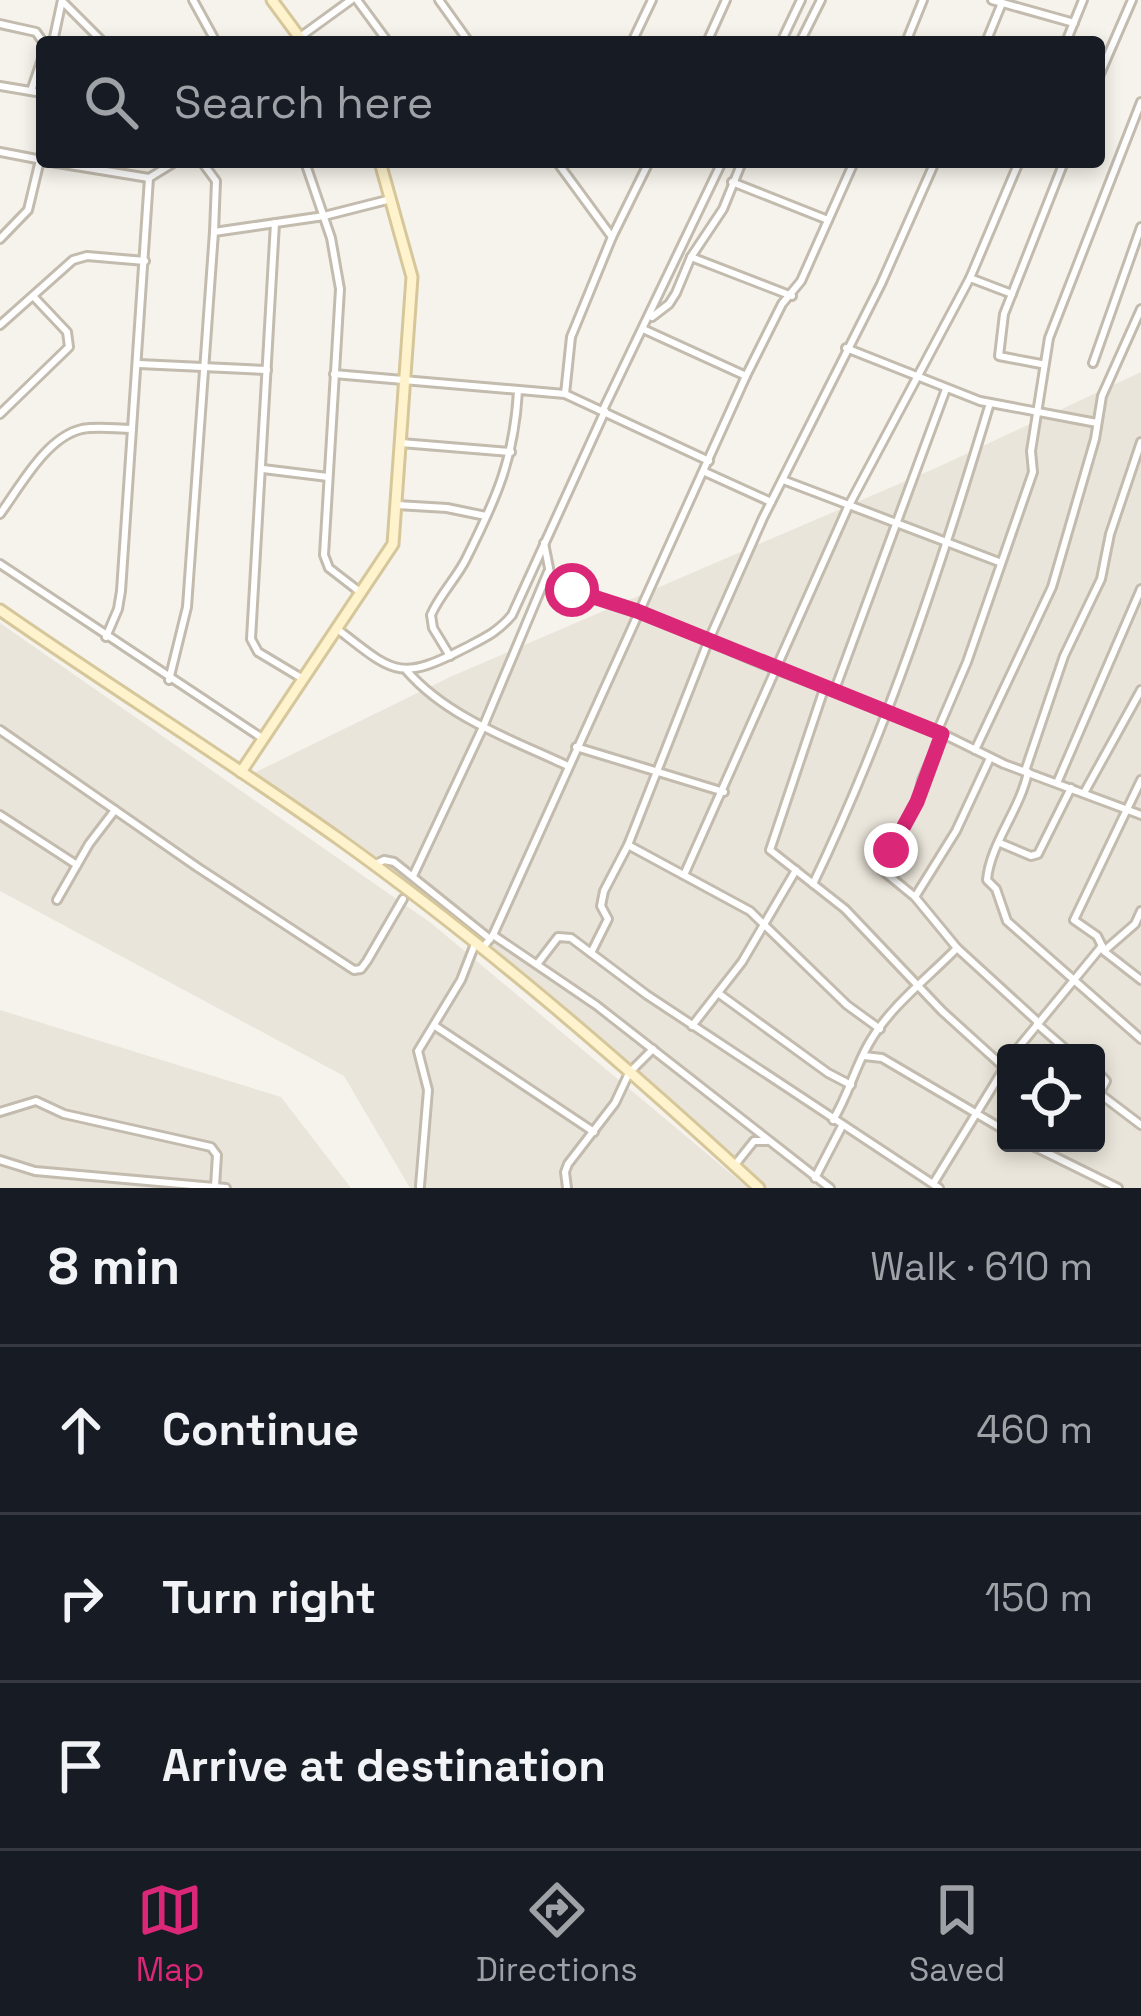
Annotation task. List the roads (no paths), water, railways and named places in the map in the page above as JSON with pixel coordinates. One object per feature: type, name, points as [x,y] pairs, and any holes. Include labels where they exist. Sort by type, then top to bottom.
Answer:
[{"type":"street","points":[[193,0],[213,36]]},
{"type":"street","points":[[272,0],[298,36]]},
{"type":"street","points":[[306,36],[354,0],[383,36]]},
{"type":"street","points":[[439,0],[465,36]]},
{"type":"street","points":[[635,36],[652,0]]},
{"type":"street","points":[[709,36],[726,0]]},
{"type":"street","points":[[784,36],[802,0]]},
{"type":"street","points":[[803,36],[821,0]]},
{"type":"street","points":[[908,36],[923,0]]},
{"type":"street","points":[[992,0],[1074,23]]},
{"type":"street","points":[[1069,36],[1084,0]]},
{"type":"street","points":[[1105,62],[1132,0]]},
{"type":"street","points":[[54,36],[63,1]]},
{"type":"street","points":[[63,1],[97,36]]},
{"type":"street","points":[[989,36],[1003,2]]},
{"type":"street","points":[[0,24],[39,36]]},
{"type":"street","points":[[31,91],[36,76]]},
{"type":"street","points":[[0,86],[36,92]]},
{"type":"street","points":[[1060,1044],[882,868],[917,802],[1033,472],[1031,451],[1042,364],[1086,237],[1141,102]]},
{"type":"street","points":[[0,152],[36,159]]},
{"type":"street","points":[[0,239],[28,210],[39,168]]},
{"type":"street","points":[[88,168],[149,178],[166,168]]},
{"type":"street","points":[[169,680],[187,607],[214,232],[215,181],[206,168]]},
{"type":"street","points":[[307,168],[324,216],[340,289],[326,564],[360,592]]},
{"type":"street","points":[[241,772],[392,547],[412,277],[382,168]]},
{"type":"street","points":[[561,168],[612,237]]},
{"type":"street","points":[[565,394],[571,338],[646,168]]},
{"type":"street","points":[[336,628],[386,664],[406,670],[430,667],[505,624],[719,168]]},
{"type":"street","points":[[648,318],[669,304],[691,257],[723,209],[739,168]]},
{"type":"street","points":[[420,1186],[428,1090],[418,1054],[478,946],[491,937],[746,376],[782,304],[792,296],[851,168]]},
{"type":"street","points":[[591,953],[608,919],[601,899],[628,845],[708,642],[932,168]]},
{"type":"street","points":[[684,875],[848,507],[970,278],[1016,168]]},
{"type":"street","points":[[1042,364],[998,354],[1001,326],[1062,168]]},
{"type":"street","points":[[106,637],[120,600],[149,178]]},
{"type":"street","points":[[733,182],[828,220]]},
{"type":"street","points":[[214,232],[324,216],[391,199]]},
{"type":"street","points":[[275,223],[251,644],[303,679]]},
{"type":"street","points":[[1093,363],[1141,227]]},
{"type":"street","points":[[0,325],[79,257],[145,261]]},
{"type":"street","points":[[691,257],[792,296]]},
{"type":"street","points":[[970,278],[1013,294]]},
{"type":"street","points":[[0,414],[69,347],[67,332],[33,296]]},
{"type":"street","points":[[975,750],[1052,587],[1110,374],[1141,309]]},
{"type":"street","points":[[643,329],[746,376]]},
{"type":"street","points":[[846,348],[989,403],[1097,423]]},
{"type":"street","points":[[139,364],[269,370]]},
{"type":"street","points":[[334,374],[565,394],[709,461]]},
{"type":"street","points":[[946,389],[770,841],[772,853],[854,918],[942,1011],[997,1060]]},
{"type":"street","points":[[450,656],[431,615],[465,561],[512,452],[518,390]]},
{"type":"street","points":[[813,884],[887,711],[989,403]]},
{"type":"street","points":[[0,514],[46,454],[68,435],[82,429],[134,429]]},
{"type":"street","points":[[1141,442],[1110,534],[1101,579],[1064,656],[1019,805],[986,876],[996,889],[1005,918],[1141,1040]]},
{"type":"street","points":[[400,443],[512,452]]},
{"type":"street","points":[[263,470],[328,477]]},
{"type":"street","points":[[705,472],[771,502]]},
{"type":"street","points":[[783,480],[1000,562]]},
{"type":"street","points":[[397,505],[486,516]]},
{"type":"street","points":[[544,543],[551,578],[562,586],[637,611],[887,711],[990,758],[1141,815]]},
{"type":"street","points":[[0,564],[262,738]]},
{"type":"street","points":[[413,876],[483,727],[549,569]]},
{"type":"street","points":[[1057,783],[1141,589]]},
{"type":"street","points":[[0,610],[374,865],[629,1073],[758,1188]]},
{"type":"street","points":[[406,670],[422,688],[483,727],[568,766]]},
{"type":"street","points":[[1084,793],[1141,690]]},
{"type":"street","points":[[0,730],[356,970],[367,961],[403,899]]},
{"type":"street","points":[[576,747],[724,792]]},
{"type":"street","points":[[915,897],[956,831],[990,758]]},
{"type":"street","points":[[1141,781],[1074,920],[1100,938],[1103,948],[1141,980]]},
{"type":"street","points":[[1000,843],[1031,856],[1038,854],[1071,788]]},
{"type":"street","points":[[57,901],[115,811]]},
{"type":"street","points":[[0,815],[77,865]]},
{"type":"street","points":[[628,845],[744,906],[847,1005],[880,1029]]},
{"type":"street","points":[[374,865],[390,860],[491,937],[538,963],[830,1188]]},
{"type":"street","points":[[692,1026],[766,924],[796,870]]},
{"type":"street","points":[[1021,1044],[1103,948],[1135,924],[1141,911]]},
{"type":"street","points":[[538,963],[560,935],[571,938],[692,1026],[936,1186],[997,1079]]},
{"type":"street","points":[[833,1120],[880,1029],[919,983],[958,948]]},
{"type":"street","points":[[718,993],[851,1085]]},
{"type":"street","points":[[435,1025],[594,1132]]},
{"type":"street","points":[[567,1188],[566,1168],[622,1092],[629,1073],[652,1049]]},
{"type":"street","points":[[864,1056],[877,1055],[997,1126]]},
{"type":"street","points":[[0,1112],[36,1101],[64,1114],[203,1145],[216,1151],[214,1186]]},
{"type":"street","points":[[1105,1102],[1141,1125]]},
{"type":"street","points":[[815,1178],[842,1126]]},
{"type":"street","points":[[734,1166],[754,1141],[770,1141]]},
{"type":"street","points":[[1045,1152],[1118,1188]]},
{"type":"street","points":[[0,1160],[35,1172],[226,1188]]}]
